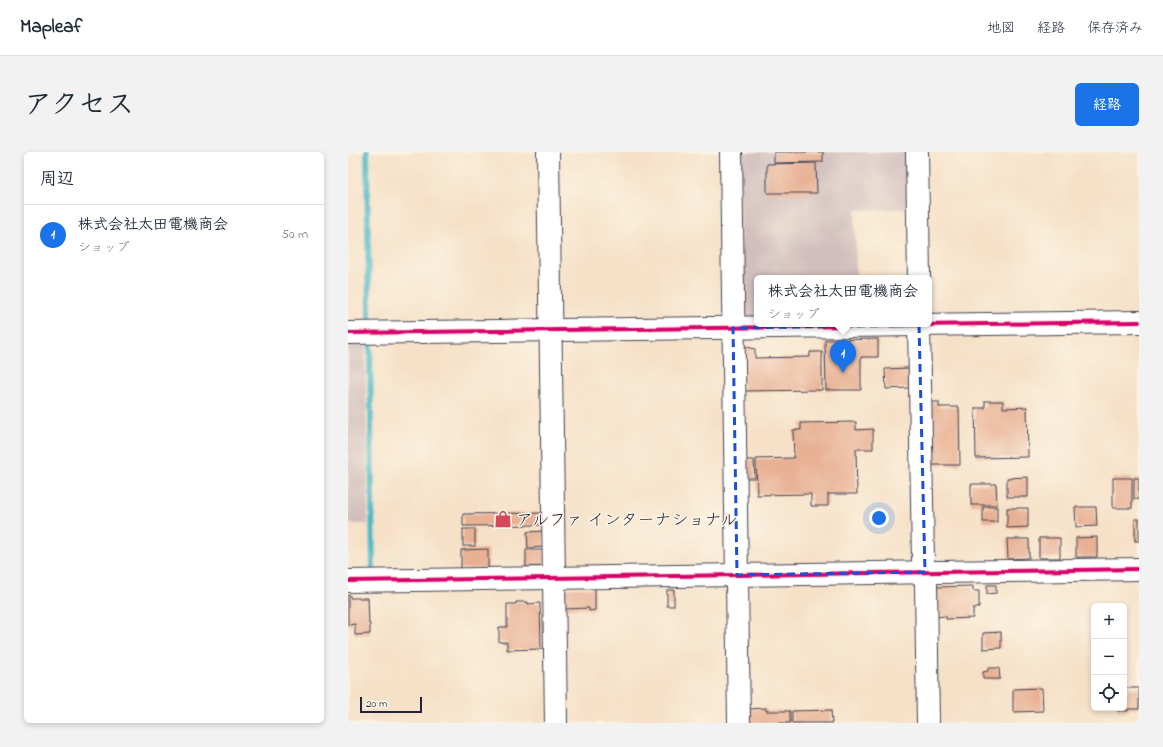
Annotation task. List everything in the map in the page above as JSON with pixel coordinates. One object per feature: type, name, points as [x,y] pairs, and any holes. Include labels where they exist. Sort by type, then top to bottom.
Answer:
[{"type":"street","points":[[548,152],[556,723]]},
{"type":"street","points":[[731,152],[740,723]]},
{"type":"street","points":[[917,152],[919,275]]},
{"type":"street","points":[[932,324],[1139,322]]},
{"type":"street","points":[[348,334],[780,327]]},
{"type":"street","points":[[920,327],[923,552],[926,585],[928,723]]},
{"type":"street","points":[[348,581],[1139,569]]},
{"type":"highlighted area","points":[[919,325],[925,572],[737,575],[733,328]]},
{"type":"shaded area","points":[[737,152],[909,152],[910,209],[855,210],[856,275],[754,275],[754,317],[744,317]]},
{"type":"shaded area","points":[[348,344],[365,344],[368,524],[348,524]]},
{"type":"building","points":[[774,152],[823,152],[823,162],[774,163]]},
{"type":"building","points":[[816,163],[817,193],[767,193],[767,164]]},
{"type":"building","points":[[878,339],[878,357],[861,357],[861,390],[826,390],[825,340]]},
{"type":"building","points":[[743,346],[755,349],[755,358],[810,357],[810,352],[822,352],[822,390],[743,391]]},
{"type":"building","points":[[909,368],[909,388],[886,389],[885,369]]},
{"type":"building","points":[[985,401],[1003,401],[1003,408],[1027,407],[1028,457],[976,458],[975,408],[985,408]]},
{"type":"building","points":[[931,402],[939,402],[939,407],[959,407],[960,465],[932,465]]},
{"type":"building","points":[[856,422],[856,430],[873,429],[873,449],[856,449],[857,494],[828,494],[828,506],[811,506],[811,494],[757,495],[756,459],[794,458],[793,430],[801,430],[801,423]]},
{"type":"building","points":[[742,460],[754,460],[755,478],[742,478]]},
{"type":"building","points":[[1028,477],[1028,497],[1007,497],[1007,478]]},
{"type":"building","points":[[1113,478],[1132,478],[1132,508],[1113,508]]},
{"type":"building","points":[[1134,478],[1139,478],[1139,499],[1134,499]]},
{"type":"building","points":[[971,484],[996,484],[997,505],[971,505]]},
{"type":"building","points":[[983,507],[997,507],[997,522],[983,522]]},
{"type":"building","points":[[1075,507],[1096,507],[1097,526],[1076,527]]},
{"type":"building","points":[[1007,508],[1028,508],[1028,527],[1007,528]]},
{"type":"building","name":"アルファ インターナショナル","points":[[543,513],[543,525],[463,526],[463,514]]},
{"type":"building","points":[[1135,519],[1139,519],[1139,541],[1135,541]]},
{"type":"building","points":[[463,529],[475,529],[475,546],[463,546]]},
{"type":"building","points":[[544,531],[544,547],[528,548],[527,532]]},
{"type":"building","points":[[1097,537],[1097,557],[1076,557],[1076,538]]},
{"type":"building","points":[[1039,538],[1060,538],[1060,558],[1039,558]]},
{"type":"building","points":[[1007,539],[1029,539],[1029,558],[1008,559]]},
{"type":"building","points":[[488,549],[488,568],[461,569],[461,550]]},
{"type":"building","points":[[526,550],[544,550],[545,566],[526,567]]},
{"type":"building","points":[[987,585],[996,585],[996,593],[987,594]]},
{"type":"building","points":[[973,586],[973,591],[979,591],[979,608],[973,608],[973,618],[946,619],[946,616],[934,617],[934,587]]},
{"type":"building","points":[[563,588],[595,588],[595,610],[589,611],[589,608],[564,609]]},
{"type":"building","points":[[667,590],[674,590],[674,606],[667,606]]},
{"type":"building","points":[[348,595],[350,595],[350,598],[368,598],[370,634],[355,635],[355,624],[348,625]]},
{"type":"building","points":[[516,602],[528,602],[528,604],[540,603],[541,649],[507,650],[507,642],[499,642],[499,627],[507,627],[507,604],[516,604]]},
{"type":"building","points":[[1001,632],[1001,648],[983,649],[983,633]]},
{"type":"building","points":[[988,668],[999,668],[1000,679],[983,679],[983,672],[988,671]]},
{"type":"building","points":[[1042,688],[1043,711],[1013,712],[1013,689]]},
{"type":"building","points":[[1127,688],[1139,688],[1139,709],[1128,709],[1128,711]]},
{"type":"building","points":[[766,708],[766,711],[790,711],[790,723],[748,723],[748,709]]},
{"type":"building","points":[[831,710],[832,723],[792,723],[792,711]]},
{"type":"waterway","points":[[367,152],[369,321]]},
{"type":"waterway","points":[[370,345],[373,571]]},
{"type":"cycle path","points":[[932,325],[1139,322]]},
{"type":"cycle path","points":[[348,333],[779,327]]},
{"type":"cycle path","points":[[348,581],[1139,569]]},
{"type":"place","name":"株式会社太田電機商会","points":[[843,373]]},
{"type":"place","name":"アルファ インターナショナル","points":[[503,519]]}]
